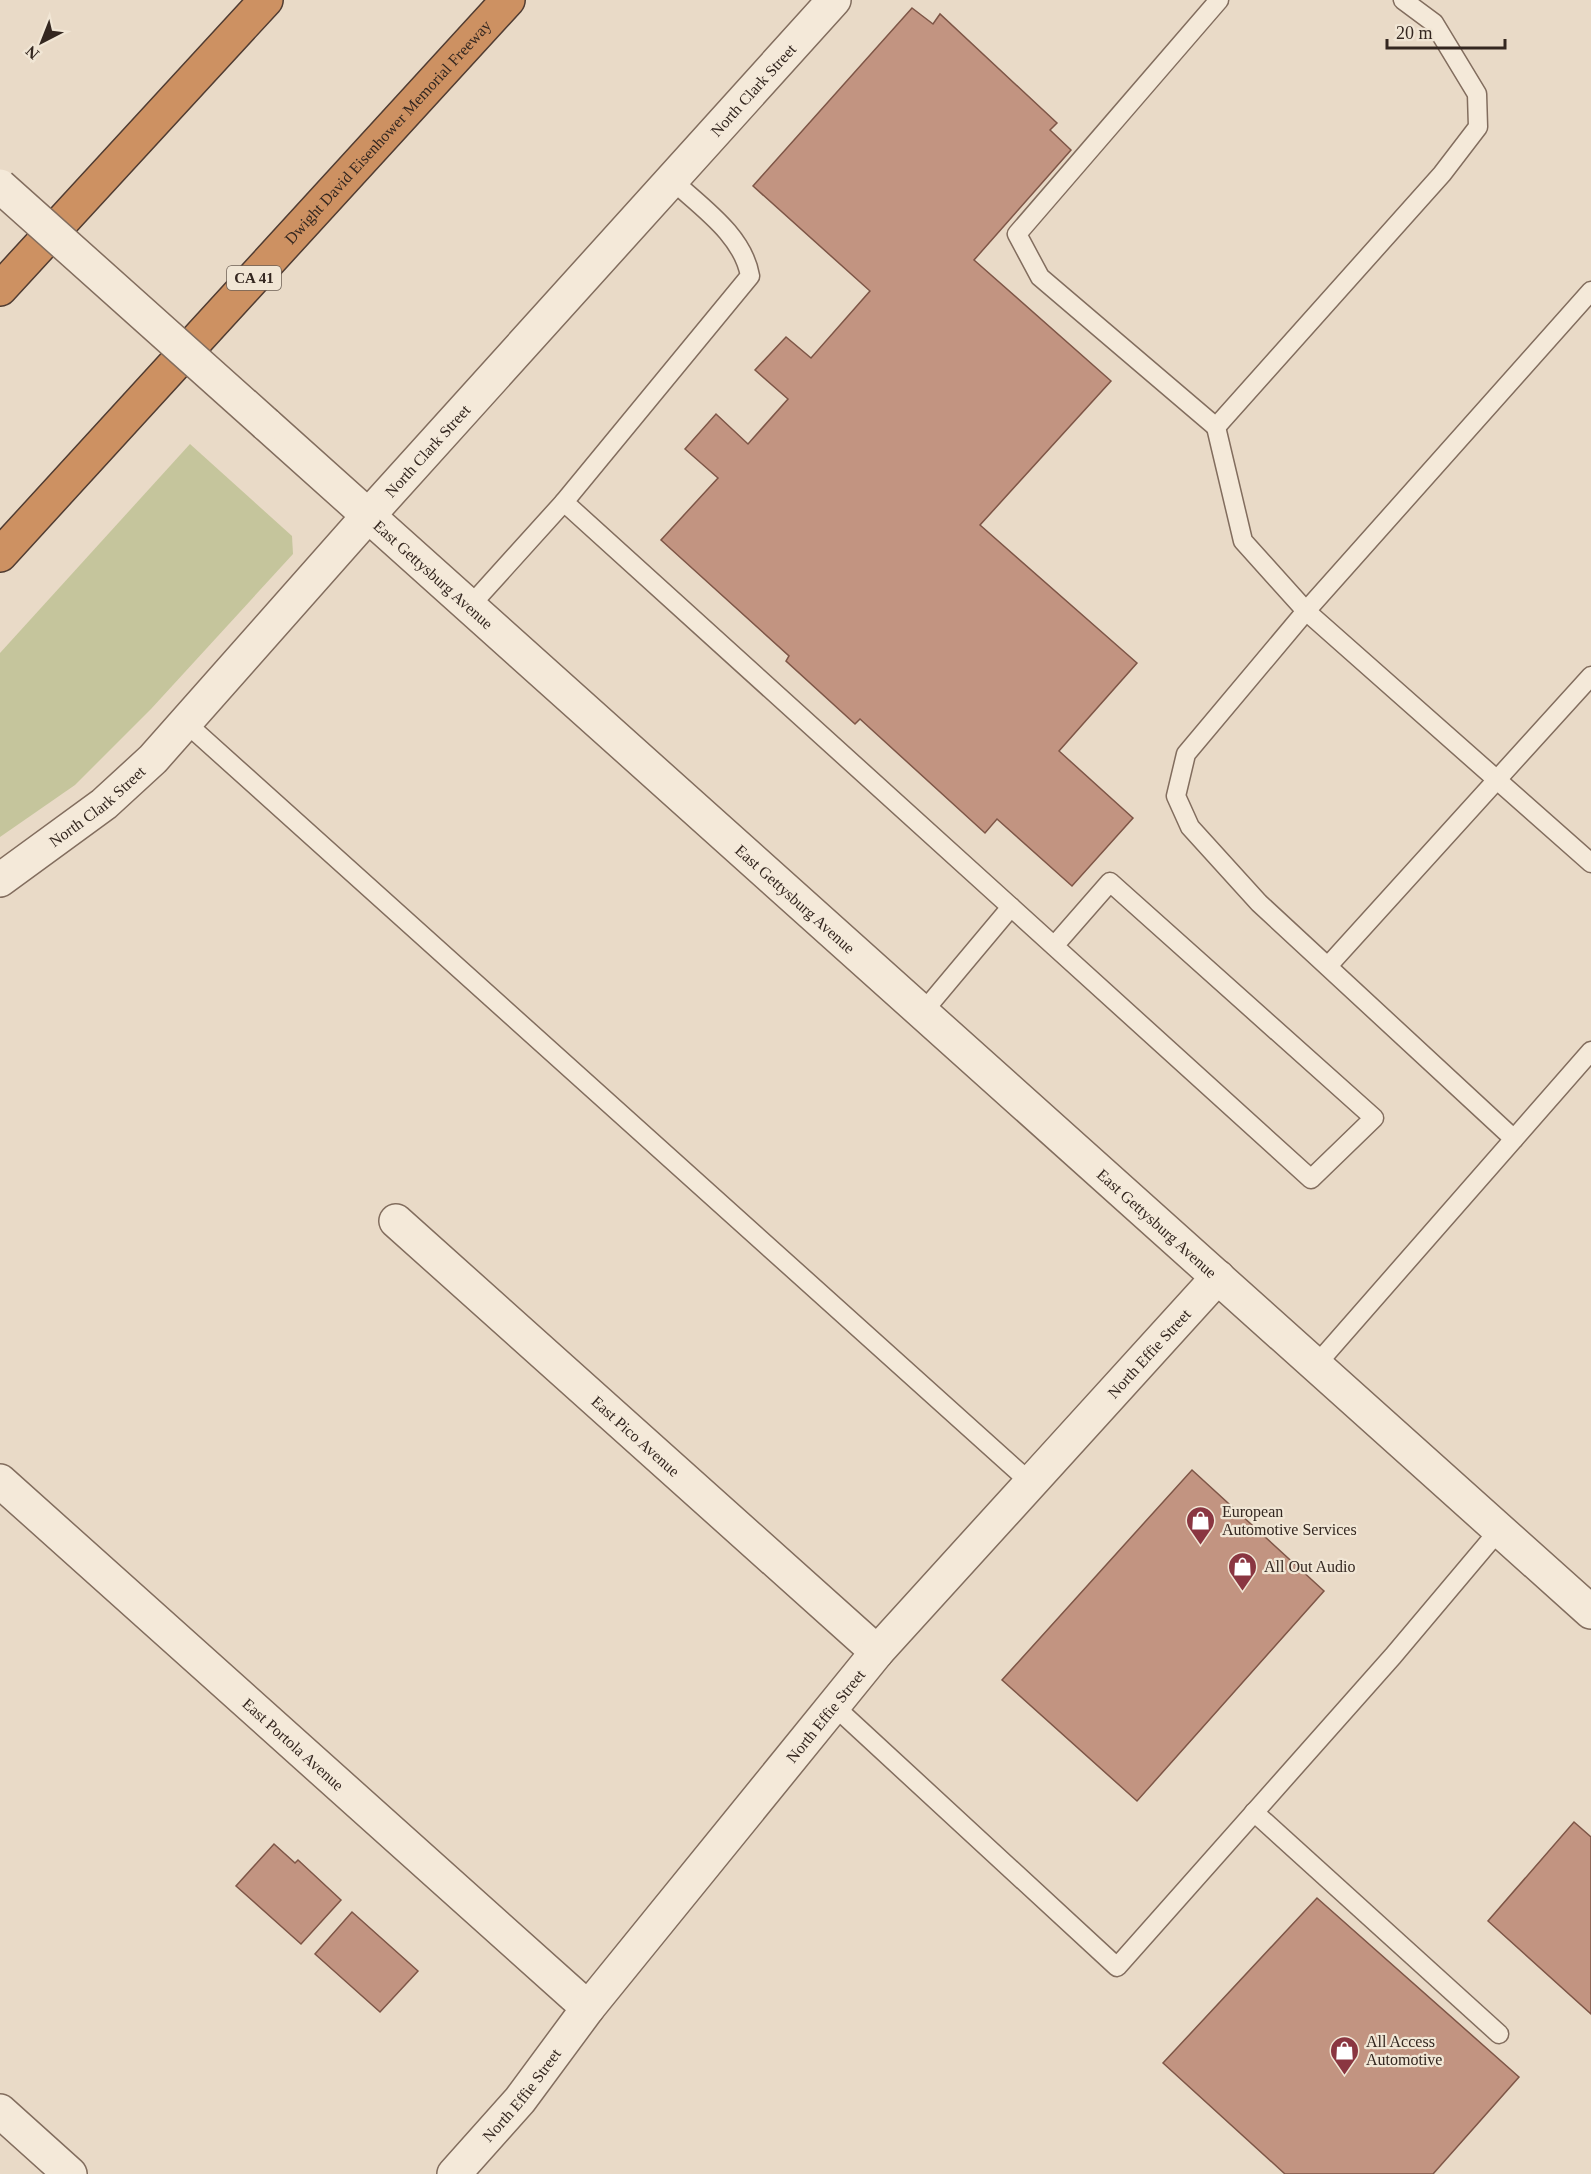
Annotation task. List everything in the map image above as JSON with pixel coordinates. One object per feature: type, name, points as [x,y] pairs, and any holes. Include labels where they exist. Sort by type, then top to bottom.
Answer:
[{"type":"highway","points":[[0,289],[266,0]]},
{"type":"highway","name":"Dwight David Eisenhower Memorial Freeway","points":[[0,555],[508,0]]},
{"type":"street","name":"North Clark Street","points":[[0,880],[104,804],[153,759],[368,516],[834,0]]},
{"type":"street","name":"East Gettysburg Avenue","points":[[0,186],[1500,1529],[1587,1599]]},
{"type":"street","name":"East Pico Avenue","points":[[396,1221],[877,1653]]},
{"type":"street","name":"North Effie Street","points":[[454,2174],[520,2100],[588,2008],[877,1653],[1218,1277]]},
{"type":"street","name":"East Portola Avenue","points":[[0,1481],[588,2008]]},
{"type":"street","points":[[0,2111],[70,2174]]},
{"type":"lane","points":[[1219,0],[1017,234],[1040,277],[1216,427],[1243,541],[1306,611],[1591,863]]},
{"type":"lane","points":[[1216,427],[1442,174],[1478,127],[1477,94],[1434,23],[1403,0]]},
{"type":"lane","points":[[470,606],[564,502],[750,276],[748,264],[737,243],[672,180]]},
{"type":"lane","points":[[1514,1139],[1259,903],[1190,827],[1176,796],[1186,754],[1306,611],[1591,291]]},
{"type":"lane","points":[[564,502],[1311,1179],[1374,1118],[1110,882],[1054,946]]},
{"type":"lane","points":[[1328,966],[1591,676]]},
{"type":"lane","points":[[186,723],[1031,1483]]},
{"type":"lane","points":[[923,1012],[1011,907]]},
{"type":"lane","points":[[1316,1365],[1591,1051]]},
{"type":"lane","points":[[833,1705],[1117,1967],[1393,1656],[1500,1529]]},
{"type":"lane","points":[[1254,1812],[1499,2034]]},
{"type":"green space","points":[[190,444],[292,536],[293,554],[151,709],[75,785],[0,837],[0,653]]},
{"type":"building","points":[[912,8],[933,24],[940,14],[1057,123],[1050,130],[1071,150],[974,260],[1111,381],[980,525],[1137,663],[1059,751],[1133,818],[1072,886],[997,819],[985,833],[860,719],[855,724],[786,661],[789,656],[661,540],[718,478],[685,449],[716,414],[748,444],[788,399],[755,370],[786,337],[811,358],[870,291],[753,186]]},
{"type":"building","points":[[1192,1470],[1324,1591],[1137,1801],[1002,1680]]},
{"type":"building","points":[[1574,1822],[1591,1837],[1591,2014],[1488,1921]]},
{"type":"building","points":[[274,1844],[295,1863],[298,1860],[341,1900],[301,1944],[236,1886]]},
{"type":"building","points":[[1317,1898],[1519,2077],[1433,2174],[1285,2174],[1163,2063]]},
{"type":"building","points":[[352,1912],[418,1971],[380,2012],[315,1954]]},
{"type":"place","name":"European Automotive Services","points":[[1201,1546]]},
{"type":"place","name":"All Out Audio","points":[[1243,1592]]},
{"type":"place","name":"All Access Automotive","points":[[1345,2076]]}]
